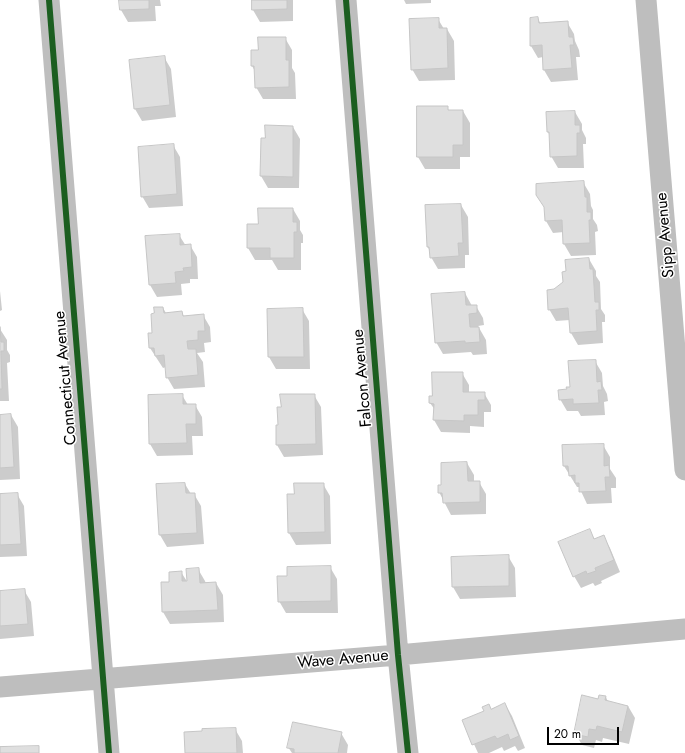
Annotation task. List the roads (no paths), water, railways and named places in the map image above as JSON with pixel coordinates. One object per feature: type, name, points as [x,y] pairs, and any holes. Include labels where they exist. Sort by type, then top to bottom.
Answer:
[{"type":"street","name":"Connecticut Avenue","points":[[49,0],[109,753]]},
{"type":"street","name":"Falcon Avenue","points":[[346,0],[398,655],[408,753]]},
{"type":"street","name":"Sipp Avenue","points":[[646,0],[685,470]]},
{"type":"street","name":"Wave Avenue","points":[[0,687],[398,655],[685,628]]}]
